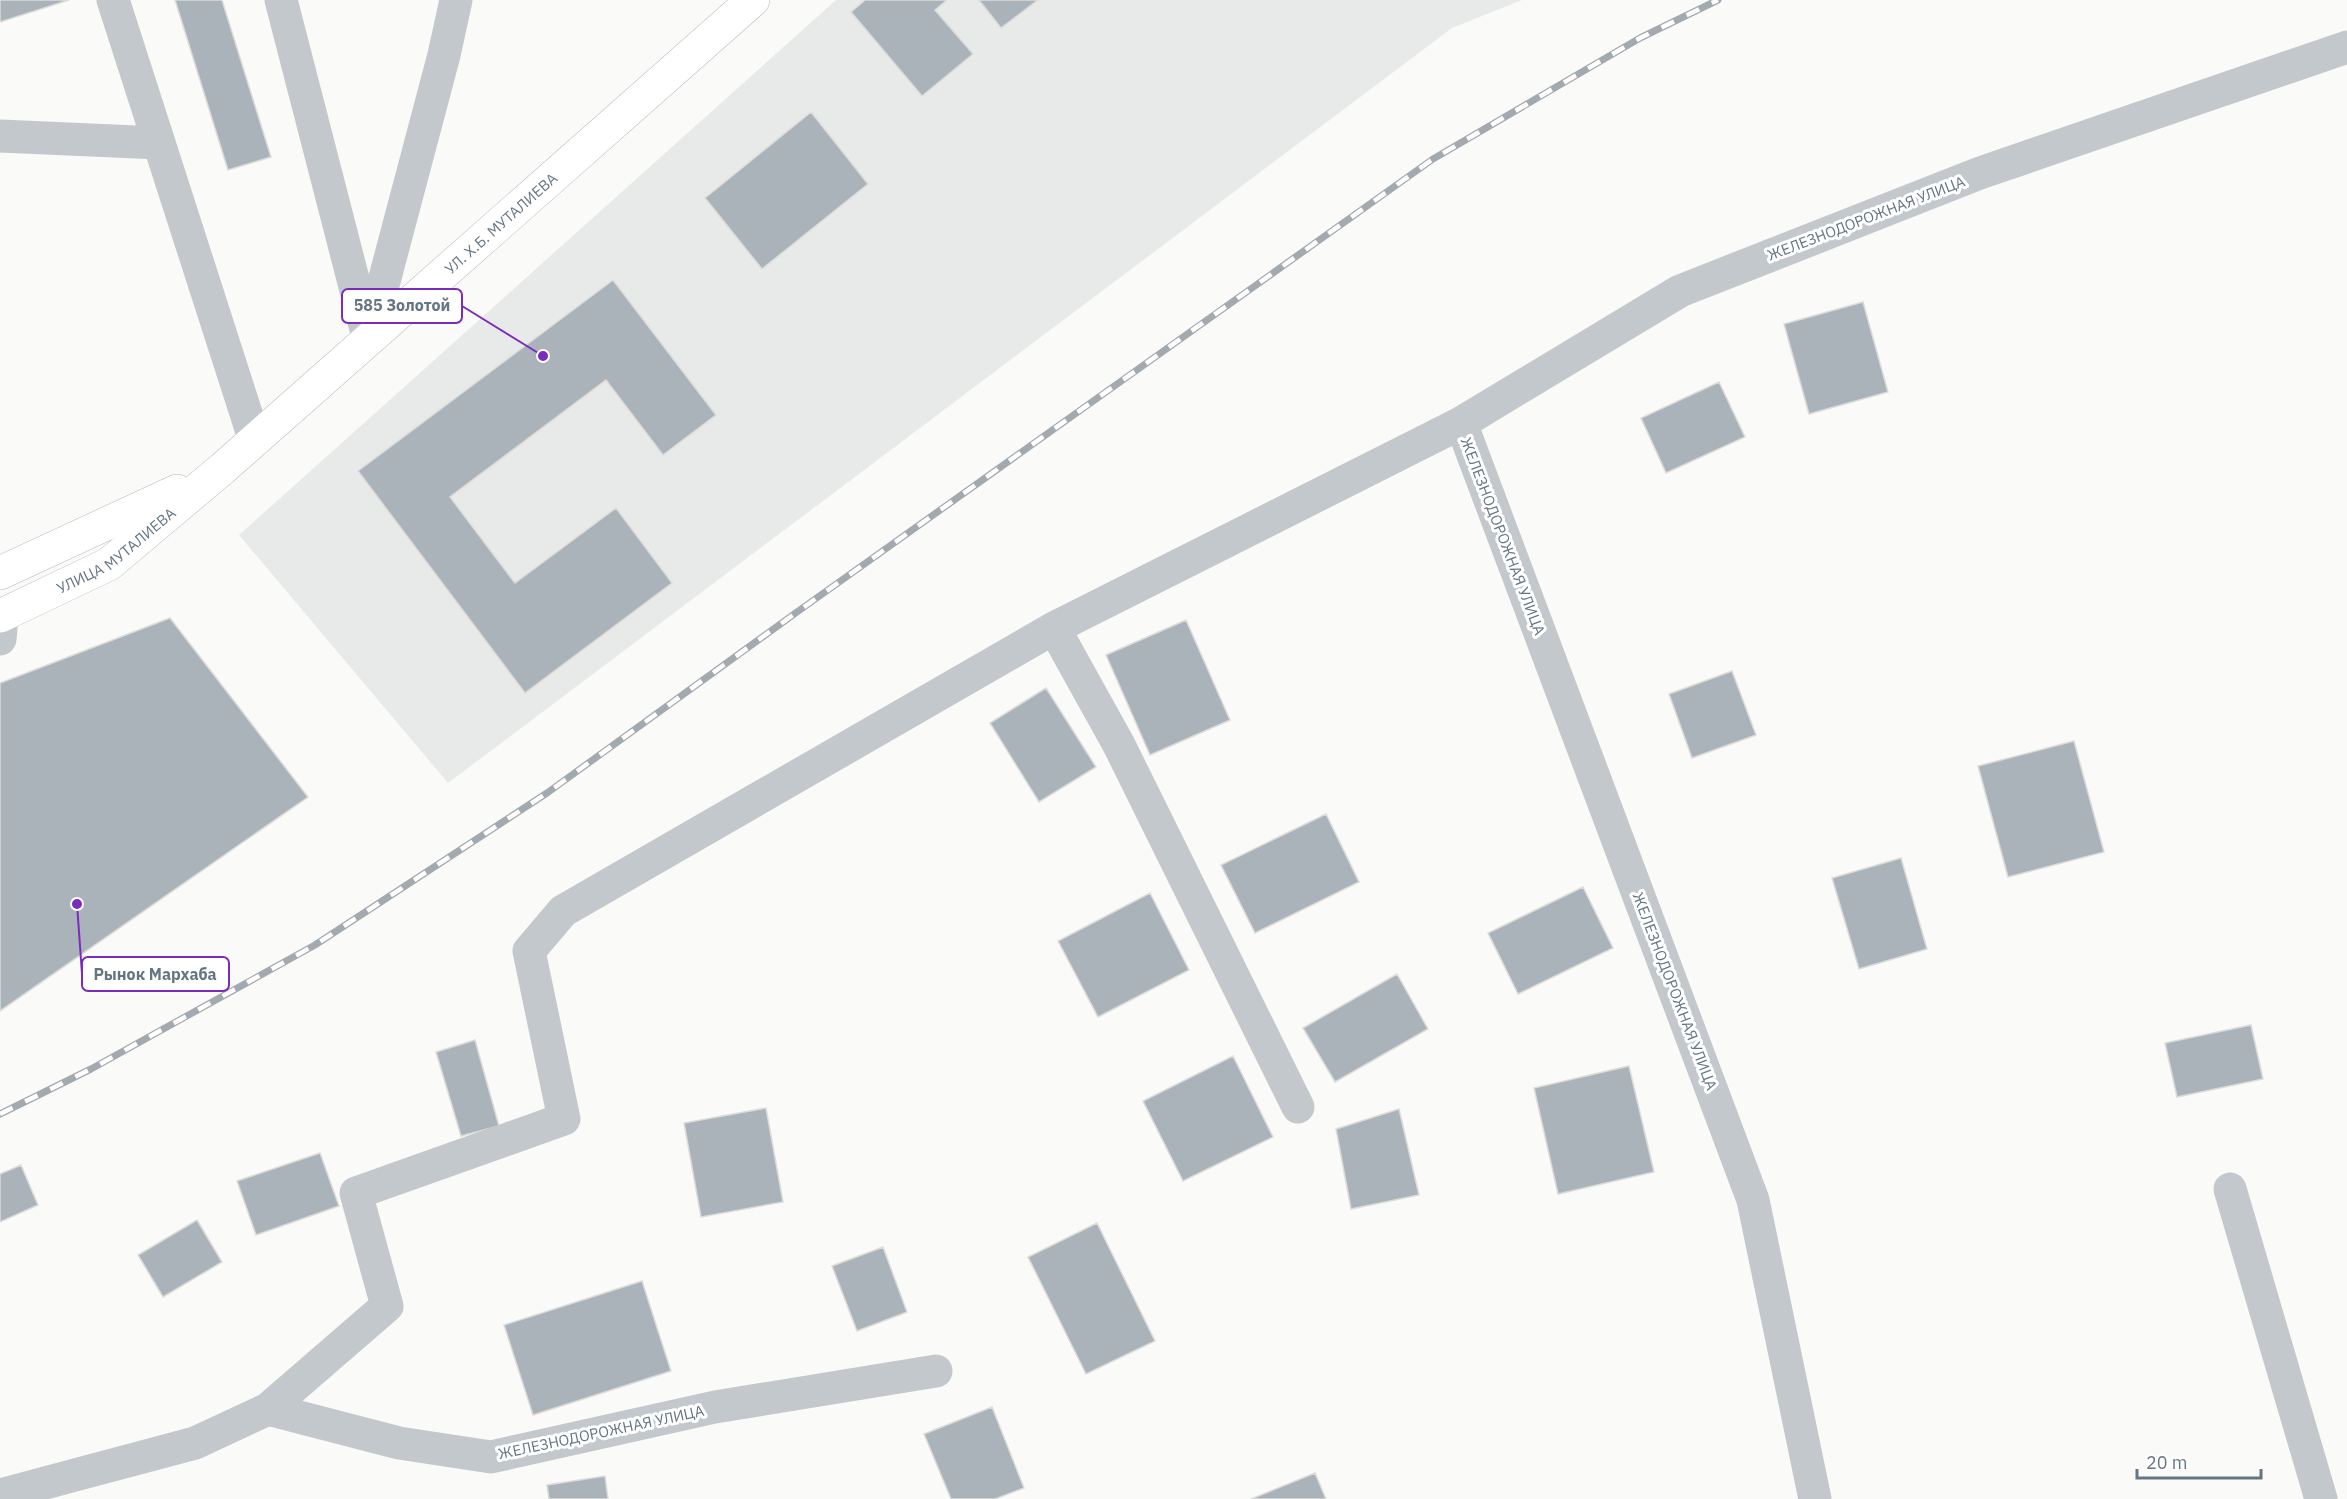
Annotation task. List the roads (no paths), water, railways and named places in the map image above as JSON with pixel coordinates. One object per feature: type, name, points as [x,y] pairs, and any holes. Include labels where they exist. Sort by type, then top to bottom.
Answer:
[{"type":"main road","name":"УЛ. Х.Б. МУТАЛИЕВА","points":[[222,469],[254,438],[753,0]]},
{"type":"main road","points":[[0,573],[222,469]]},
{"type":"main road","name":"УЛИЦА МУТАЛИЕВА","points":[[1,624],[109,564],[222,469]]},
{"type":"street","points":[[113,0],[254,438]]},
{"type":"street","points":[[281,0],[369,339]]},
{"type":"street","points":[[369,339],[444,55],[456,0]]},
{"type":"street","name":"ЖЕЛЕЗНОДОРОЖНАЯ УЛИЦА","points":[[1815,1499],[1754,1200],[1461,423],[1680,291],[1980,173],[2347,47]]},
{"type":"street","points":[[0,136],[159,143]]},
{"type":"street","points":[[0,1495],[195,1443],[268,1409],[387,1306],[356,1193],[564,1119],[529,951],[563,911],[1054,628],[1461,423]]},
{"type":"street","points":[[1054,628],[1119,745],[1298,1107]]},
{"type":"street","points":[[2230,1189],[2321,1499]]},
{"type":"street","name":"ЖЕЛЕЗНОДОРОЖНАЯ УЛИЦА","points":[[268,1409],[399,1443],[491,1456],[715,1407],[936,1371]]},
{"type":"railway","points":[[0,1114],[91,1069],[315,945],[547,793],[1433,159],[1640,38],[1718,0]]},
{"type":"place","name":"585 Золотой","points":[[543,356]]},
{"type":"place","name":"Рынок Мархаба","points":[[77,904]]}]
